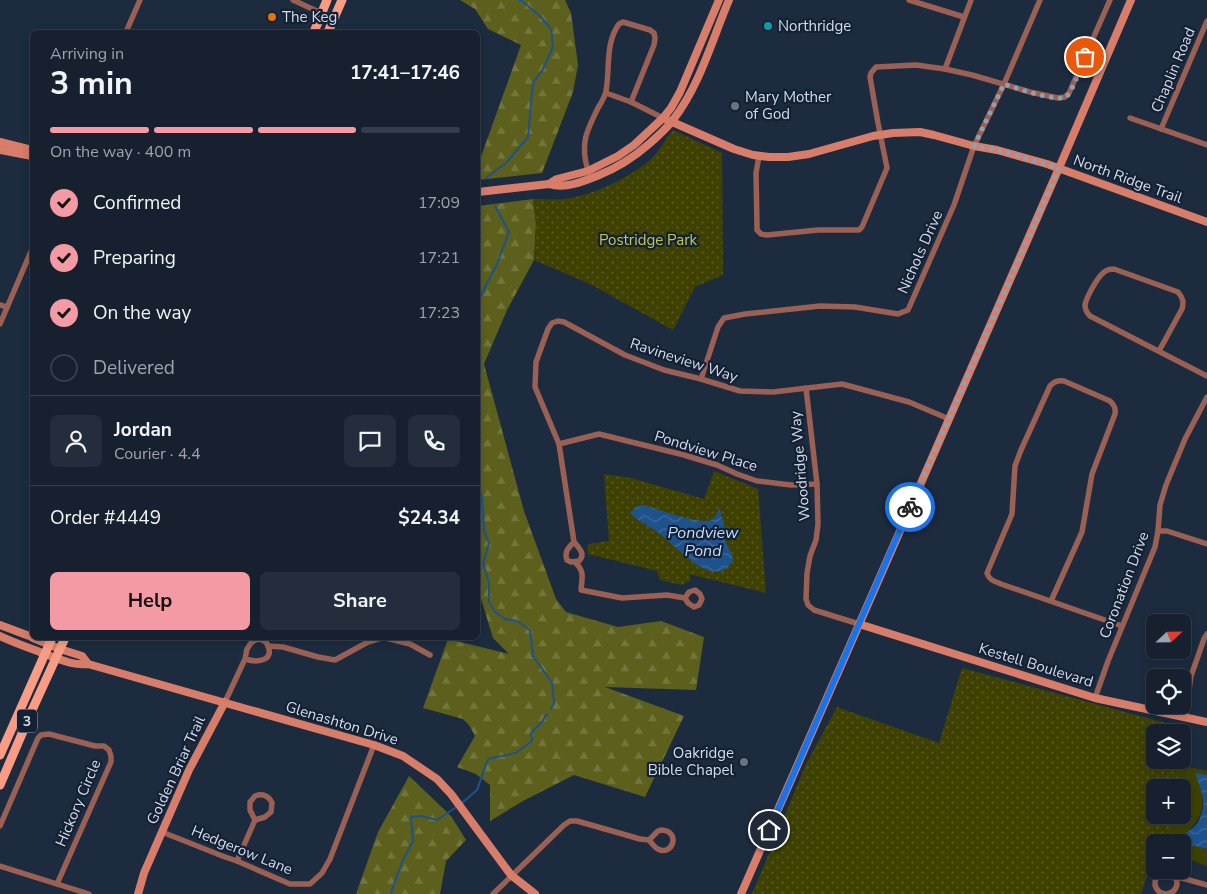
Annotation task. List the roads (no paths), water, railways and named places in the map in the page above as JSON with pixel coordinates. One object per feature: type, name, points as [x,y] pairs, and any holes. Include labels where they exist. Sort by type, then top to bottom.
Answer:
[{"type":"main road","points":[[315,30],[327,0]]},
{"type":"main road","points":[[329,30],[342,0]]},
{"type":"main road","name":"3","points":[[0,785],[64,640]]},
{"type":"main road","name":"3","points":[[0,755],[51,641]]},
{"type":"street","points":[[127,30],[140,0]]},
{"type":"street","points":[[293,0],[334,19]]},
{"type":"street","points":[[549,184],[557,179],[588,171],[618,156],[634,145],[663,118],[672,108],[680,92],[719,0]]},
{"type":"street","points":[[480,192],[583,182],[621,166],[638,153],[672,122],[688,97],[729,0]]},
{"type":"street","points":[[909,0],[964,17]]},
{"type":"street","points":[[945,69],[971,0]]},
{"type":"street","name":"Nichols Drive","points":[[701,379],[718,327],[724,318],[820,306],[855,307],[898,314],[908,310],[954,205],[974,146],[1004,84],[1040,0]]},
{"type":"street","points":[[759,156],[756,173],[757,230],[761,234],[818,230],[856,231],[862,227],[887,170],[870,77],[876,67],[916,65],[945,69],[1030,92],[1058,98],[1066,96],[1110,0]]},
{"type":"street","points":[[741,894],[1059,168],[1130,0]]},
{"type":"street","name":"Chaplin Road","points":[[1161,129],[1207,21]]},
{"type":"street","points":[[588,171],[584,147],[586,132],[606,93],[611,40],[614,31],[623,22],[650,30],[654,33],[655,38],[654,45],[631,102]]},
{"type":"street","points":[[606,93],[631,102],[663,118]]},
{"type":"street","name":"North Ridge Trail","points":[[663,118],[734,149],[759,156],[800,156],[880,135],[920,132],[997,150],[1059,168],[1206,220]]},
{"type":"street","points":[[1130,118],[1207,145]]},
{"type":"street","points":[[0,142],[30,150]]},
{"type":"street","points":[[0,150],[30,156]]},
{"type":"street","points":[[0,324],[30,254]]},
{"type":"street","points":[[1159,351],[1182,310],[1184,303],[1182,297],[1178,292],[1114,270],[1109,269],[1104,272],[1098,279],[1086,302],[1085,308],[1087,313],[1090,316],[1207,376]]},
{"type":"street","points":[[0,304],[7,307]]},
{"type":"street","name":"Ravineview Way","points":[[574,542],[566,551],[565,556],[571,562],[579,561],[583,555],[574,542],[559,444],[535,387],[536,362],[548,329],[552,323],[558,321],[564,322],[625,356],[664,370],[701,379],[740,392],[773,392],[842,384],[909,402],[949,419]]},
{"type":"street","points":[[1051,601],[1082,532],[1092,474],[1116,414],[1114,405],[1110,401],[1064,381],[1054,382],[1050,386],[1021,450],[1015,466],[1012,514],[987,572],[988,577],[991,580],[1122,626]]},
{"type":"street","name":"Woodridge Way","points":[[806,388],[817,484],[818,524],[807,574],[806,599],[808,605],[814,610],[859,624]]},
{"type":"street","name":"Coronation Drive","points":[[1095,698],[1154,547],[1158,531],[1160,505],[1166,485],[1185,439],[1207,398]]},
{"type":"street","name":"Pondview Place","points":[[559,444],[599,434],[684,455],[717,465],[757,481],[791,486],[817,484]]},
{"type":"street","points":[[1158,531],[1167,531],[1207,544]]},
{"type":"street","name":"Ravineview Way","points":[[576,562],[583,572],[581,590],[622,598],[667,595],[685,598]]},
{"type":"street","name":"Kestell Boulevard","points":[[859,624],[1095,698],[1207,722]]},
{"type":"street","name":"Glenashton Drive","points":[[0,625],[30,636]]},
{"type":"street","points":[[1185,718],[1191,676],[1207,634]]},
{"type":"street","name":"Glenashton Drive","points":[[0,636],[79,665],[88,664],[225,702],[374,745],[404,756],[437,779],[451,794],[511,875],[535,894]]},
{"type":"street","points":[[248,640],[251,643],[255,640]]},
{"type":"street","points":[[245,659],[260,661],[269,655],[268,646],[262,640]]},
{"type":"street","points":[[268,646],[283,647],[335,660],[374,640]]},
{"type":"street","points":[[394,640],[410,644],[430,655]]},
{"type":"street","name":"Glenashton Drive","points":[[51,641],[60,649],[82,656],[88,664]]},
{"type":"street","name":"Golden Briar Trail","points":[[138,894],[144,873],[189,770],[225,702],[251,643]]},
{"type":"street","name":"Hickory Circle","points":[[0,826],[40,735],[49,734],[95,746],[104,746],[110,750],[111,762],[57,884]]},
{"type":"street","name":"Hedgerow Lane","points":[[162,832],[290,884],[310,884],[322,873],[330,859],[374,745]]},
{"type":"street","points":[[237,861],[255,820],[268,815],[273,808],[271,799],[264,795],[255,796],[250,802],[250,810],[255,820]]},
{"type":"street","points":[[493,894],[570,821],[577,821],[649,840]]},
{"type":"street","points":[[0,866],[89,894]]},
{"type":"street","points":[[1186,879],[1207,885]]},
{"type":"water","name":"Pondview Pond","points":[[644,505],[688,519],[705,521],[713,519],[720,508],[724,521],[725,541],[732,554],[733,561],[724,569],[715,572],[704,569],[630,513],[636,507]]},
{"type":"water","points":[[1195,773],[1207,775],[1207,849],[1191,845],[1191,834],[1185,834],[1195,826],[1200,818],[1203,810],[1202,794]]},
{"type":"waterway","points":[[486,178],[506,163],[528,137],[533,83],[543,69],[553,47],[551,29],[540,16],[519,0]]},
{"type":"waterway","points":[[480,297],[497,264],[509,232],[495,206]]},
{"type":"waterway","points":[[480,491],[484,531],[489,543],[483,564],[489,582],[489,602],[495,612],[505,619],[517,621],[530,630],[533,656],[552,683],[554,703],[551,709]]},
{"type":"waterway","points":[[462,803],[477,790],[488,759],[516,753],[532,741],[531,733],[547,714]]},
{"type":"waterway","points":[[391,894],[402,862],[413,841],[411,817],[421,816],[437,820],[458,806]]},
{"type":"place","name":"The Keg","points":[[272,17]]},
{"type":"place","name":"Northridge","points":[[768,26]]},
{"type":"place","name":"Mary Mother of God","points":[[735,106]]},
{"type":"place","name":"Oakridge Bible Chapel","points":[[744,762]]},
{"type":"park label","name":"Postridge Park","points":[[648,240]]}]
